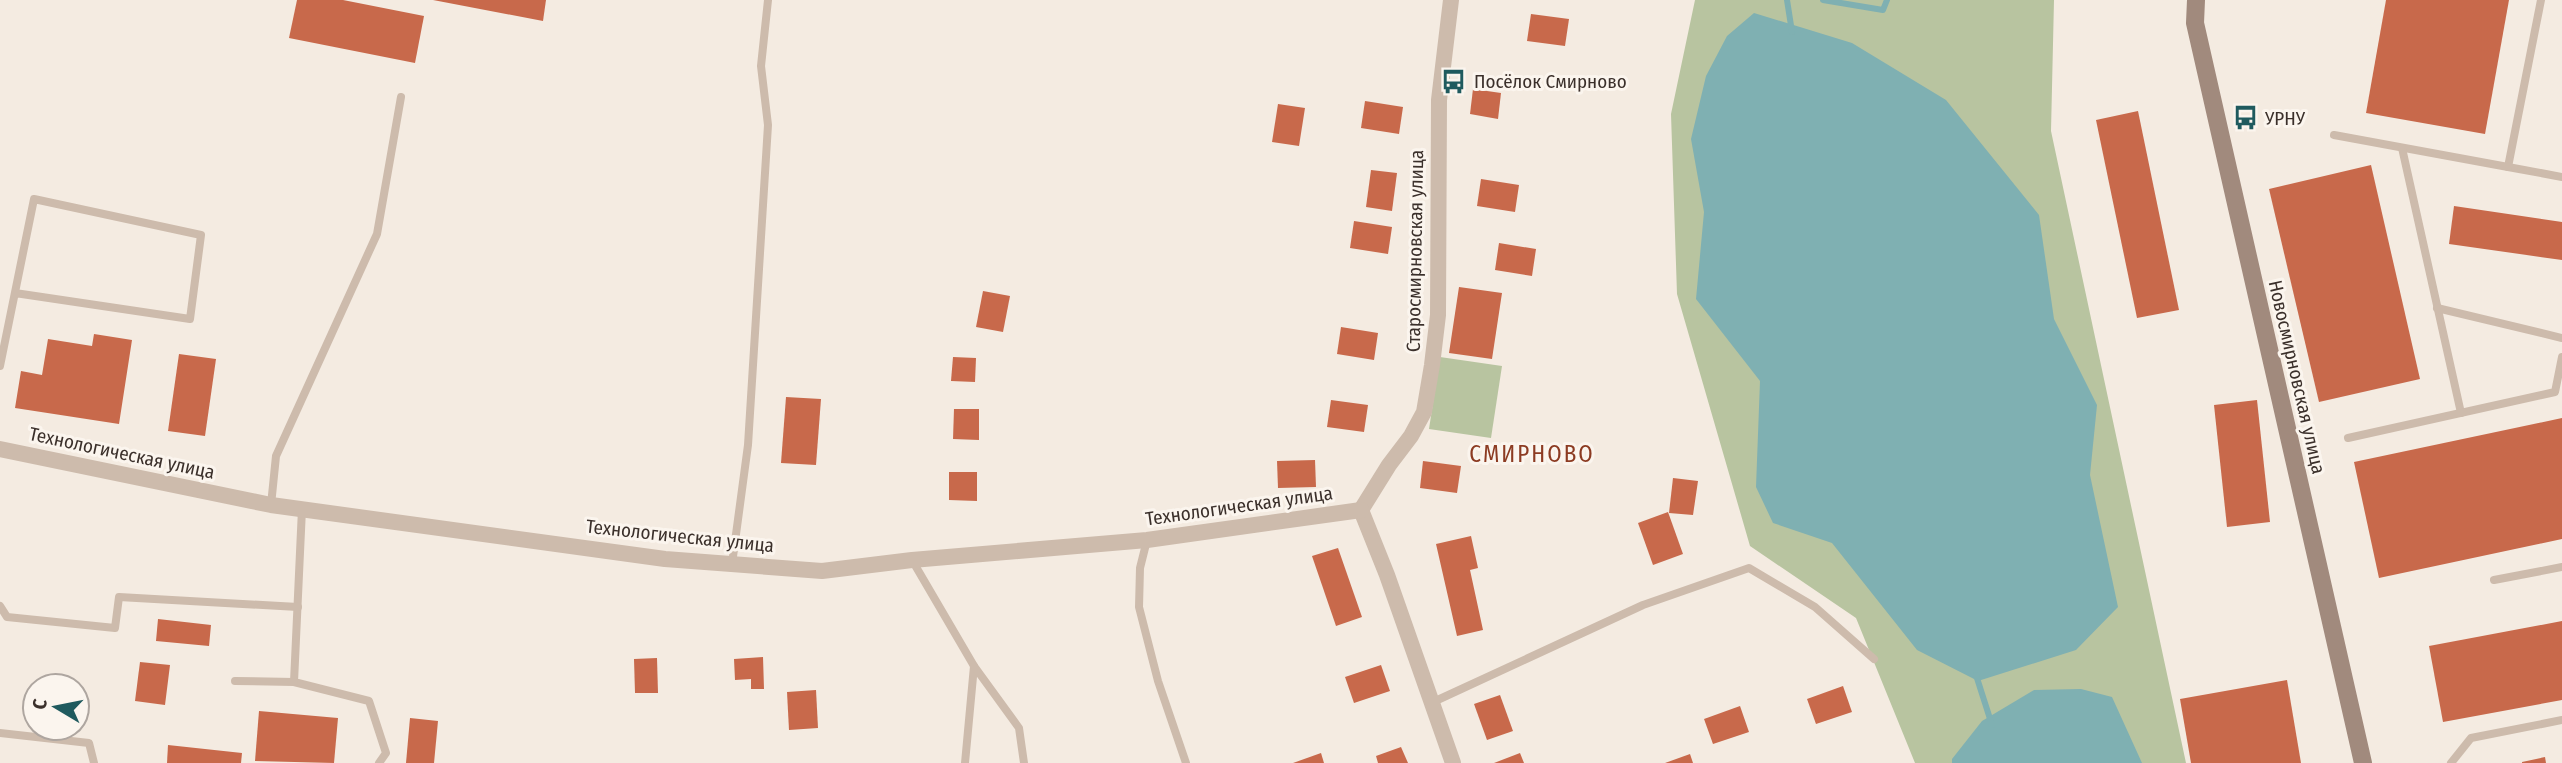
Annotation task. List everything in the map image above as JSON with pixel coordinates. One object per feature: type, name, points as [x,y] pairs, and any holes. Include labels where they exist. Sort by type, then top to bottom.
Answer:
[{"type":"street","name":"Старосмирновская улица","points":[[1361,510],[1424,412],[1433,365],[1438,315],[1439,100],[1451,0]]},
{"type":"street","name":"Новосмирновская улица","points":[[2196,0],[2195,23],[2363,763]]},
{"type":"street","name":"Технологическая улица","points":[[0,449],[271,505],[665,559],[822,571],[912,560],[1147,540],[1361,510]]},
{"type":"street","points":[[1361,510],[1387,575],[1453,763]]},
{"type":"lane","points":[[732,564],[748,445],[768,125],[761,66],[768,0]]},
{"type":"lane","points":[[2508,166],[2540,0]]},
{"type":"lane","points":[[271,505],[276,456],[377,234],[401,97]]},
{"type":"lane","points":[[2333,135],[2562,177]]},
{"type":"lane","points":[[2402,148],[2461,413]]},
{"type":"lane","points":[[0,366],[34,199],[201,235],[190,319],[15,293]]},
{"type":"lane","points":[[2437,308],[2562,338]]},
{"type":"lane","points":[[2348,438],[2559,392],[2562,357]]},
{"type":"lane","points":[[294,682],[302,509]]},
{"type":"lane","points":[[1147,540],[1140,568],[1139,607],[1158,681],[1186,763]]},
{"type":"lane","points":[[912,560],[974,666],[1019,728],[1024,763]]},
{"type":"lane","points":[[2494,580],[2562,567]]},
{"type":"lane","points":[[1432,703],[1643,605],[1749,568],[1815,607],[1874,659]]},
{"type":"lane","points":[[0,606],[8,617],[115,628],[119,597],[298,607]]},
{"type":"lane","points":[[965,763],[974,666]]},
{"type":"lane","points":[[235,681],[294,682],[369,701],[386,753],[379,763]]},
{"type":"lane","points":[[2451,763],[2471,738],[2562,720]]},
{"type":"lane","points":[[0,733],[89,743],[94,763]]},
{"type":"green space","points":[[1695,0],[2054,0],[2051,131],[2186,763],[1915,763],[1856,618],[1750,546],[1677,294],[1671,114]]},
{"type":"green space","points":[[1440,357],[1502,366],[1491,438],[1429,429]]},
{"type":"water","points":[[1754,13],[1852,43],[1946,100],[2039,215],[2054,319],[2097,405],[2090,475],[2118,607],[2076,650],[1978,681],[1917,650],[1832,543],[1773,523],[1756,487],[1760,381],[1696,299],[1704,212],[1691,139],[1706,76],[1727,36]]},
{"type":"water","points":[[2081,689],[2112,697],[2142,763],[1952,763],[1952,759],[1982,721],[2034,690]]},
{"type":"building","points":[[297,0],[343,0],[424,16],[415,63],[289,38]]},
{"type":"building","points":[[433,0],[546,0],[543,21]]},
{"type":"building","points":[[2386,0],[2509,0],[2485,134],[2366,113]]},
{"type":"building","points":[[1531,14],[1569,19],[1565,46],[1527,41]]},
{"type":"building","points":[[1473,89],[1501,93],[1498,119],[1470,114]]},
{"type":"building","points":[[1365,101],[1403,107],[1399,134],[1361,128]]},
{"type":"building","points":[[1278,104],[1305,108],[1299,146],[1272,142]]},
{"type":"building","points":[[2138,111],[2179,310],[2137,318],[2096,120]]},
{"type":"building","points":[[2371,165],[2420,379],[2319,402],[2269,189]]},
{"type":"building","points":[[1371,170],[1397,173],[1392,211],[1366,207]]},
{"type":"building","points":[[1481,179],[1519,185],[1515,212],[1477,206]]},
{"type":"building","points":[[2454,206],[2562,222],[2562,260],[2449,244]]},
{"type":"building","points":[[1354,221],[1392,227],[1388,254],[1350,248]]},
{"type":"building","points":[[1499,243],[1536,249],[1532,276],[1495,270]]},
{"type":"building","points":[[1459,287],[1502,293],[1492,359],[1449,353]]},
{"type":"building","points":[[983,291],[1010,296],[1003,332],[976,327]]},
{"type":"building","points":[[1341,327],[1378,333],[1374,360],[1337,354]]},
{"type":"building","points":[[94,334],[132,340],[119,424],[15,408],[21,371],[42,375],[48,339],[92,346]]},
{"type":"building","points":[[179,354],[216,359],[205,436],[168,431]]},
{"type":"building","points":[[953,357],[976,358],[975,382],[951,381]]},
{"type":"building","points":[[786,397],[821,399],[816,465],[781,463]]},
{"type":"building","points":[[1331,400],[1368,405],[1364,432],[1327,427]]},
{"type":"building","points":[[2257,400],[2270,522],[2227,527],[2214,405]]},
{"type":"building","points":[[954,409],[979,409],[979,440],[953,439]]},
{"type":"building","points":[[2562,418],[2562,539],[2379,578],[2354,462]]},
{"type":"building","points":[[1315,460],[1316,487],[1278,488],[1277,461]]},
{"type":"building","points":[[1423,461],[1461,466],[1457,493],[1420,488]]},
{"type":"building","points":[[949,472],[977,472],[977,501],[949,500]]},
{"type":"building","points":[[1673,478],[1698,481],[1693,515],[1669,513]]},
{"type":"building","points":[[1668,512],[1683,554],[1653,565],[1638,523]]},
{"type":"building","points":[[1471,536],[1478,568],[1470,570],[1483,630],[1457,636],[1436,544]]},
{"type":"building","points":[[1338,548],[1362,617],[1336,626],[1312,556]]},
{"type":"building","points":[[158,619],[211,625],[209,646],[156,641]]},
{"type":"building","points":[[2562,621],[2562,700],[2443,722],[2429,646]]},
{"type":"building","points":[[763,657],[764,689],[751,689],[751,679],[735,680],[734,659]]},
{"type":"building","points":[[657,658],[658,693],[635,693],[634,659]]},
{"type":"building","points":[[140,662],[170,665],[165,705],[135,701]]},
{"type":"building","points":[[1381,665],[1390,691],[1354,703],[1345,677]]},
{"type":"building","points":[[2287,680],[2301,763],[2191,763],[2180,699]]},
{"type":"building","points":[[1843,686],[1852,712],[1816,724],[1807,699]]},
{"type":"building","points":[[816,690],[818,728],[789,730],[787,692]]},
{"type":"building","points":[[1500,695],[1513,731],[1487,740],[1474,704]]},
{"type":"building","points":[[1740,706],[1749,732],[1713,744],[1704,719]]},
{"type":"building","points":[[259,711],[338,718],[334,763],[255,761]]},
{"type":"building","points":[[410,718],[438,721],[434,763],[406,763]]},
{"type":"building","points":[[168,745],[242,753],[241,763],[167,763]]},
{"type":"building","points":[[1401,747],[1408,763],[1378,763],[1376,756]]},
{"type":"building","points":[[1321,753],[1324,763],[1293,763]]},
{"type":"building","points":[[1520,753],[1524,763],[1494,763]]},
{"type":"building","points":[[1690,754],[1693,763],[1665,763]]},
{"type":"building","points":[[2545,757],[2546,763],[2522,763],[2522,762]]},
{"type":"waterway","points":[[1787,0],[1792,32]]},
{"type":"waterway","points":[[1823,0],[1883,10],[1887,0]]},
{"type":"waterway","points":[[1976,675],[1992,725]]},
{"type":"place","name":"Посёлок Смирново","points":[[1454,81]]},
{"type":"place","name":"УРНУ","points":[[2245,118]]},
{"type":"district","name":"СМИРНОВО","points":[[1532,454]]}]
